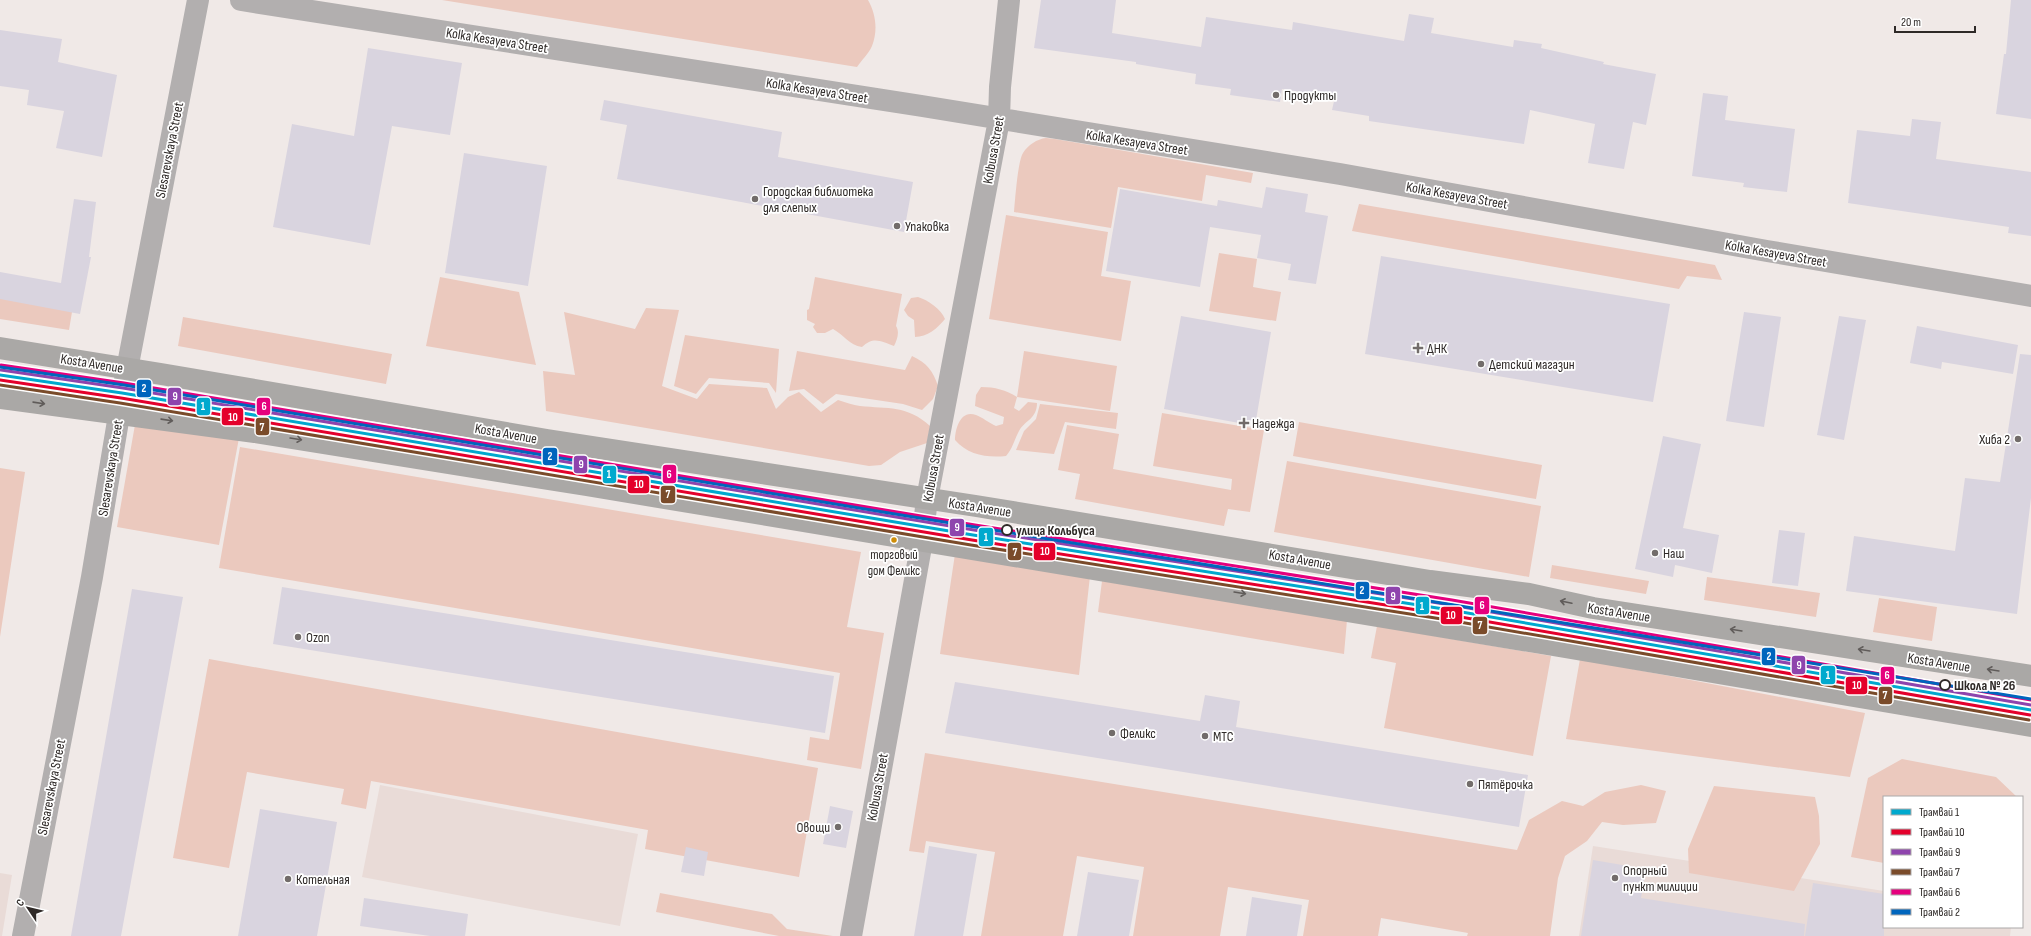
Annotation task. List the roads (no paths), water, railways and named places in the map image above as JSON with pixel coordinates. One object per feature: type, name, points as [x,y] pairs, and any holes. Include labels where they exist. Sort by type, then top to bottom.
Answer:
[{"type":"main road","name":"Kosta Avenue","points":[[0,348],[127,368],[546,440],[1236,548],[1430,581],[1529,594],[1593,608],[2031,676]]},
{"type":"main road","points":[[0,398],[262,433],[1544,643],[2031,726]]},
{"type":"street","name":"Slesarevskaya Street","points":[[22,936],[92,577],[127,368],[198,0]]},
{"type":"street","name":"Kolka Kesayeva Street","points":[[242,0],[1340,174],[1767,251],[2031,296]]},
{"type":"street","name":"Kolbusa Street","points":[[851,936],[922,541],[927,499],[999,120],[1000,87],[1009,0]]},
{"type":"tram line","name":"6","points":[[1,365],[124,383],[975,525],[1452,600],[2031,700]]},
{"type":"tram line","name":"2","points":[[0,367],[124,385],[889,513],[2031,699]]},
{"type":"tram line","name":"9","points":[[1,370],[123,388],[974,530],[1451,605],[2031,705]]},
{"type":"tram line","name":"1","points":[[0,375],[122,393],[973,535],[1450,610],[2031,710]]},
{"type":"tram line","name":"10","points":[[0,380],[121,398],[972,540],[1449,615],[2030,715]]},
{"type":"tram line","name":"7","points":[[0,385],[120,403],[971,545],[1448,620],[2029,720]]},
{"type":"place","name":"Продукты","points":[[1276,95]]},
{"type":"place","name":"Городская библиотека для слепых","points":[[755,199]]},
{"type":"place","name":"Упаковка","points":[[897,226]]},
{"type":"place","name":"ДНК","points":[[1418,348]]},
{"type":"place","name":"Детский магазин","points":[[1481,364]]},
{"type":"place","name":"Надежда","points":[[1244,423]]},
{"type":"place","name":"Хиба 2","points":[[2018,439]]},
{"type":"place","name":"улица Кольбуса","points":[[1007,530]]},
{"type":"place","name":"торговый дом Феликс","points":[[894,540]]},
{"type":"place","name":"Наш","points":[[1655,553]]},
{"type":"place","name":"Ozon","points":[[298,637]]},
{"type":"place","name":"Школа № 26","points":[[1945,685]]},
{"type":"place","name":"Феликс","points":[[1112,733]]},
{"type":"place","name":"МТС","points":[[1205,736]]},
{"type":"place","name":"Пятёрочка","points":[[1470,784]]},
{"type":"place","name":"Овощи","points":[[838,827]]},
{"type":"place","name":"Опорный пункт милиции","points":[[1615,878]]},
{"type":"place","name":"Котельная","points":[[288,879]]}]
